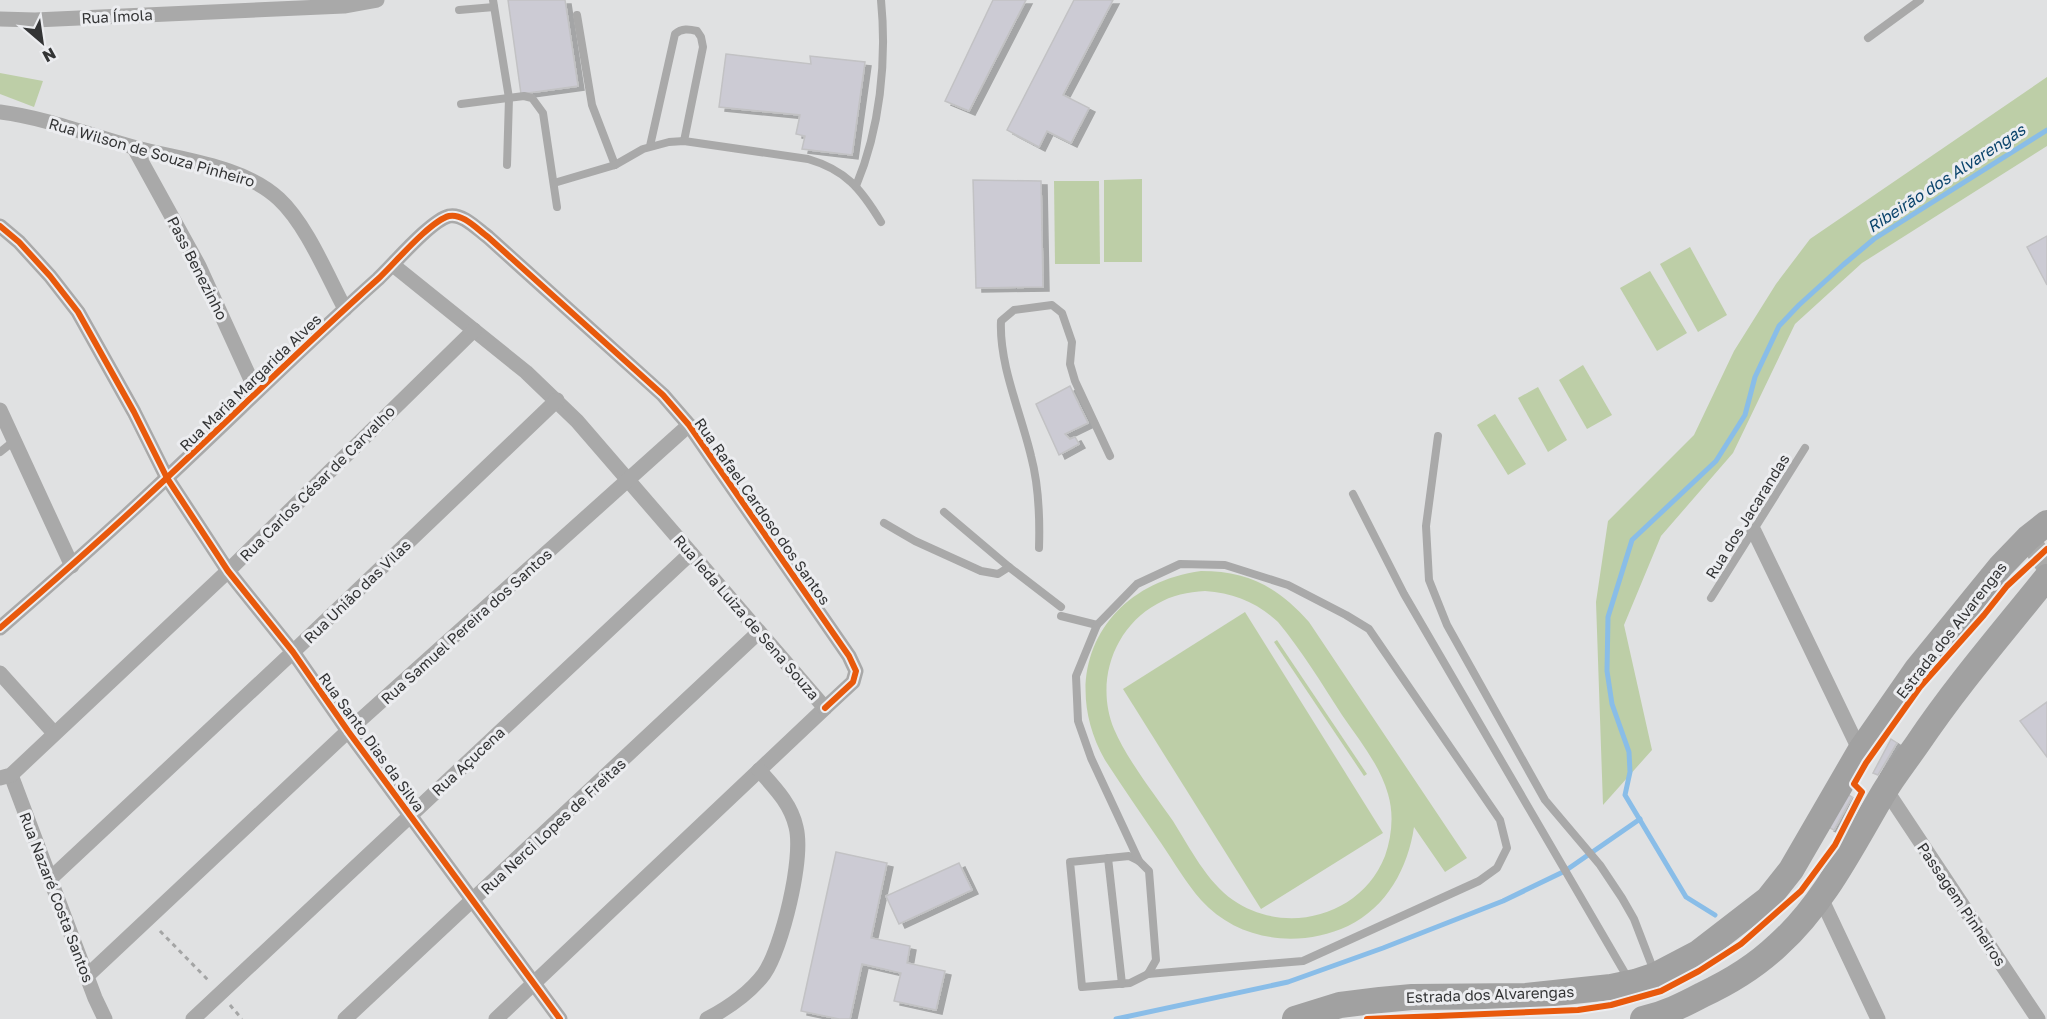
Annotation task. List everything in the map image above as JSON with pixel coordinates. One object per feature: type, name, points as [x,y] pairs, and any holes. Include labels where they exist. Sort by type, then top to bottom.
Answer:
[{"type":"main road","name":"Estrada dos Alvarengas","points":[[1295,1019],[1340,1005],[1380,1000],[1412,997],[1526,996],[1631,983],[1656,975],[1698,953],[1768,898],[1791,870],[1860,751],[1917,669],[1995,572],[2037,530]]},
{"type":"main road","points":[[1660,1017],[1722,985],[1763,958],[1796,928],[1858,838],[1886,790],[1967,676],[2047,577]]},
{"type":"street","name":"Rua Ímola","points":[[0,19],[344,6],[377,0]]},
{"type":"street","name":"Rua Wilson de Souza Pinheiro","points":[[0,112],[56,124],[256,181],[280,199],[296,221],[345,309]]},
{"type":"street","name":"Pass Benezinho","points":[[134,148],[199,266],[256,391]]},
{"type":"street","name":"Rua Rafael Cardoso dos Santos","points":[[435,223],[449,216],[457,216],[470,223],[663,395],[689,425],[849,656],[856,671],[854,682],[825,708]]},
{"type":"street","name":"Rua Maria Margarida Alves","points":[[0,628],[72,566],[167,478],[435,223]]},
{"type":"street","name":"Rua Santo Dias da Silva","points":[[0,226],[19,242],[50,276],[78,312],[134,412],[167,478],[228,571],[293,652],[348,731],[560,1019]]},
{"type":"street","name":"Rua Ieda Luiza de Sena Souza","points":[[393,265],[557,400],[630,480],[825,708],[496,1019]]},
{"type":"street","name":"Rua Carlos César de Carvalho","points":[[6,776],[228,571],[474,330]]},
{"type":"street","name":"Rua União das Vilas","points":[[50,879],[293,652],[557,400]]},
{"type":"street","points":[[0,410],[72,566]]},
{"type":"street","name":"Rua Samuel Pereira dos Santos","points":[[87,976],[348,731],[689,425]]},
{"type":"street","points":[[2037,530],[2047,566]]},
{"type":"street","points":[[1754,531],[1860,751]]},
{"type":"street","name":"Rua Açucena","points":[[193,1019],[691,553]]},
{"type":"street","name":"Rua Nerci Lopes de Freitas","points":[[345,1019],[759,632]]},
{"type":"street","points":[[0,673],[54,733]]},
{"type":"street","points":[[707,1019],[726,1009],[749,991],[765,972],[779,941],[793,884],[797,829],[785,801],[759,770]]},
{"type":"street","name":"Rua Nazaré Costa Santos","points":[[6,776],[50,879],[105,1019]]},
{"type":"street","name":"Passagem Pinheiros","points":[[1886,790],[2038,1019]]},
{"type":"street","points":[[1820,896],[1878,1019]]},
{"type":"lane","points":[[856,186],[872,144],[877,109],[882,45],[881,0]]},
{"type":"lane","points":[[1868,38],[1920,0]]},
{"type":"lane","points":[[459,10],[493,4],[509,98],[507,165]]},
{"type":"lane","points":[[578,15],[592,105],[615,165]]},
{"type":"lane","points":[[650,146],[675,34],[679,30],[690,29],[697,31],[703,47],[684,141]]},
{"type":"lane","points":[[460,104],[524,96],[532,98],[543,113],[557,207]]},
{"type":"lane","points":[[554,183],[615,165],[650,146],[684,141],[808,159],[826,164],[843,174],[856,186],[880,222]]},
{"type":"lane","points":[[1039,548],[1040,507],[1032,458],[1000,342],[1001,321],[1014,310],[1052,305],[1062,313],[1072,342],[1070,364],[1075,381],[1110,456]]},
{"type":"lane","points":[[1438,436],[1426,526],[1429,580],[1447,625],[1545,800],[1600,865],[1634,919],[1656,975]]},
{"type":"lane","points":[[0,452],[14,441]]},
{"type":"lane","name":"Rua dos Jacarandas","points":[[1711,598],[1805,448]]},
{"type":"lane","points":[[1353,494],[1404,594],[1631,983]]},
{"type":"lane","points":[[944,512],[1061,607]]},
{"type":"lane","points":[[884,523],[924,546],[981,571],[998,574],[1009,567]]},
{"type":"lane","points":[[1139,861],[1091,758],[1078,721],[1076,676],[1097,625],[1137,584],[1180,564],[1225,565],[1288,585],[1369,629],[1500,820],[1507,848],[1497,868],[1479,881],[1303,961],[1148,974],[1130,983],[1082,987],[1070,862],[1129,856],[1139,861],[1149,871],[1156,960],[1148,974]]},
{"type":"lane","points":[[1061,616],[1097,625]]},
{"type":"lane","points":[[1108,858],[1122,984]]},
{"type":"path","points":[[148,919],[221,993],[242,1019]]},
{"type":"green space","points":[[0,73],[43,81],[34,107],[0,94]]},
{"type":"green space","points":[[2047,77],[2047,146],[1862,263],[1795,324],[1733,453],[1661,536],[1624,625],[1652,750],[1603,805],[1596,602],[1608,521],[1694,435],[1734,351],[1776,284],[1810,239]]},
{"type":"green space","points":[[1142,179],[1142,262],[1104,262],[1104,180]]},
{"type":"green space","points":[[1054,181],[1099,181],[1100,264],[1055,264]]},
{"type":"green space","points":[[1690,247],[1727,315],[1698,332],[1660,264]]},
{"type":"green space","points":[[1650,271],[1687,333],[1657,351],[1620,288]]},
{"type":"green space","points":[[1583,365],[1612,415],[1587,429],[1559,380]]},
{"type":"green space","points":[[1538,387],[1567,440],[1548,452],[1518,398]]},
{"type":"green space","points":[[1495,414],[1526,464],[1508,475],[1477,425]]},
{"type":"green space","points":[[1201,571],[1233,574],[1261,583],[1286,599],[1309,622],[1467,858],[1445,872],[1414,827],[1401,871],[1384,897],[1362,918],[1329,933],[1289,939],[1270,937],[1233,925],[1216,914],[1185,880],[1105,760],[1091,727],[1086,696],[1088,665],[1098,638],[1115,614],[1138,594],[1167,579]],"holes":[[[1192,592],[1216,592],[1235,596],[1253,604],[1278,622],[1304,656],[1368,753],[1380,773],[1388,794],[1392,817],[1389,841],[1385,856],[1374,877],[1358,894],[1340,906],[1320,914],[1298,918],[1275,917],[1253,911],[1224,893],[1200,864],[1133,764],[1114,729],[1109,711],[1108,676],[1112,658],[1129,627],[1142,614],[1168,598]]]},
{"type":"green space","points":[[1245,612],[1383,833],[1261,909],[1123,689]]},
{"type":"green space","points":[[1277,640],[1367,774],[1364,776],[1274,642]]},
{"type":"building","points":[[508,0],[565,0],[578,86],[521,94]]},
{"type":"building","points":[[993,0],[1026,0],[969,111],[945,101]]},
{"type":"building","points":[[1074,0],[1113,0],[1063,95],[1089,108],[1071,143],[1047,131],[1039,147],[1007,130]]},
{"type":"building","points":[[726,54],[811,64],[810,56],[865,62],[852,155],[802,149],[805,136],[796,134],[800,115],[719,107]]},
{"type":"building","points":[[973,180],[1041,181],[1043,287],[976,288]]},
{"type":"building","points":[[2047,236],[2047,285],[2027,247]]},
{"type":"building","points":[[1070,386],[1088,423],[1065,434],[1070,439],[1075,437],[1079,444],[1059,455],[1036,404]]},
{"type":"building","points":[[2047,702],[2047,757],[2020,721]]},
{"type":"building","points":[[1891,739],[1897,743],[1878,775],[1873,773]]},
{"type":"building","points":[[1847,794],[1852,797],[1834,830],[1828,827]]},
{"type":"building","points":[[836,852],[887,863],[871,938],[910,946],[907,963],[945,971],[936,1010],[894,1001],[901,973],[862,964],[850,1019],[801,1011]]},
{"type":"building","points":[[959,863],[972,890],[899,924],[886,896]]},
{"type":"waterway","name":"Ribeirão dos Alvarengas","points":[[1715,915],[1686,897],[1625,795],[1630,772],[1629,752],[1612,704],[1607,671],[1608,617],[1632,540],[1716,461],[1745,415],[1755,377],[1779,326],[1799,305],[1874,239],[2047,130]]},
{"type":"waterway","points":[[1116,1019],[1288,982],[1383,948],[1503,901],[1565,871],[1640,819]]},
{"type":"cycle path","points":[[0,628],[137,506],[378,279],[422,234],[441,220],[454,216],[465,219],[488,237],[663,395],[689,425],[849,656],[856,671],[853,682],[825,708]]},
{"type":"cycle path","points":[[0,226],[19,242],[50,276],[78,312],[134,412],[167,478],[228,571],[293,652],[348,731],[560,1019]]},
{"type":"cycle path","points":[[1367,1019],[1578,1010],[1611,1005],[1661,991],[1699,971],[1741,944],[1801,891],[1835,845],[1862,792],[1854,784],[1866,763],[1920,687],[2007,586],[2047,549]]}]
